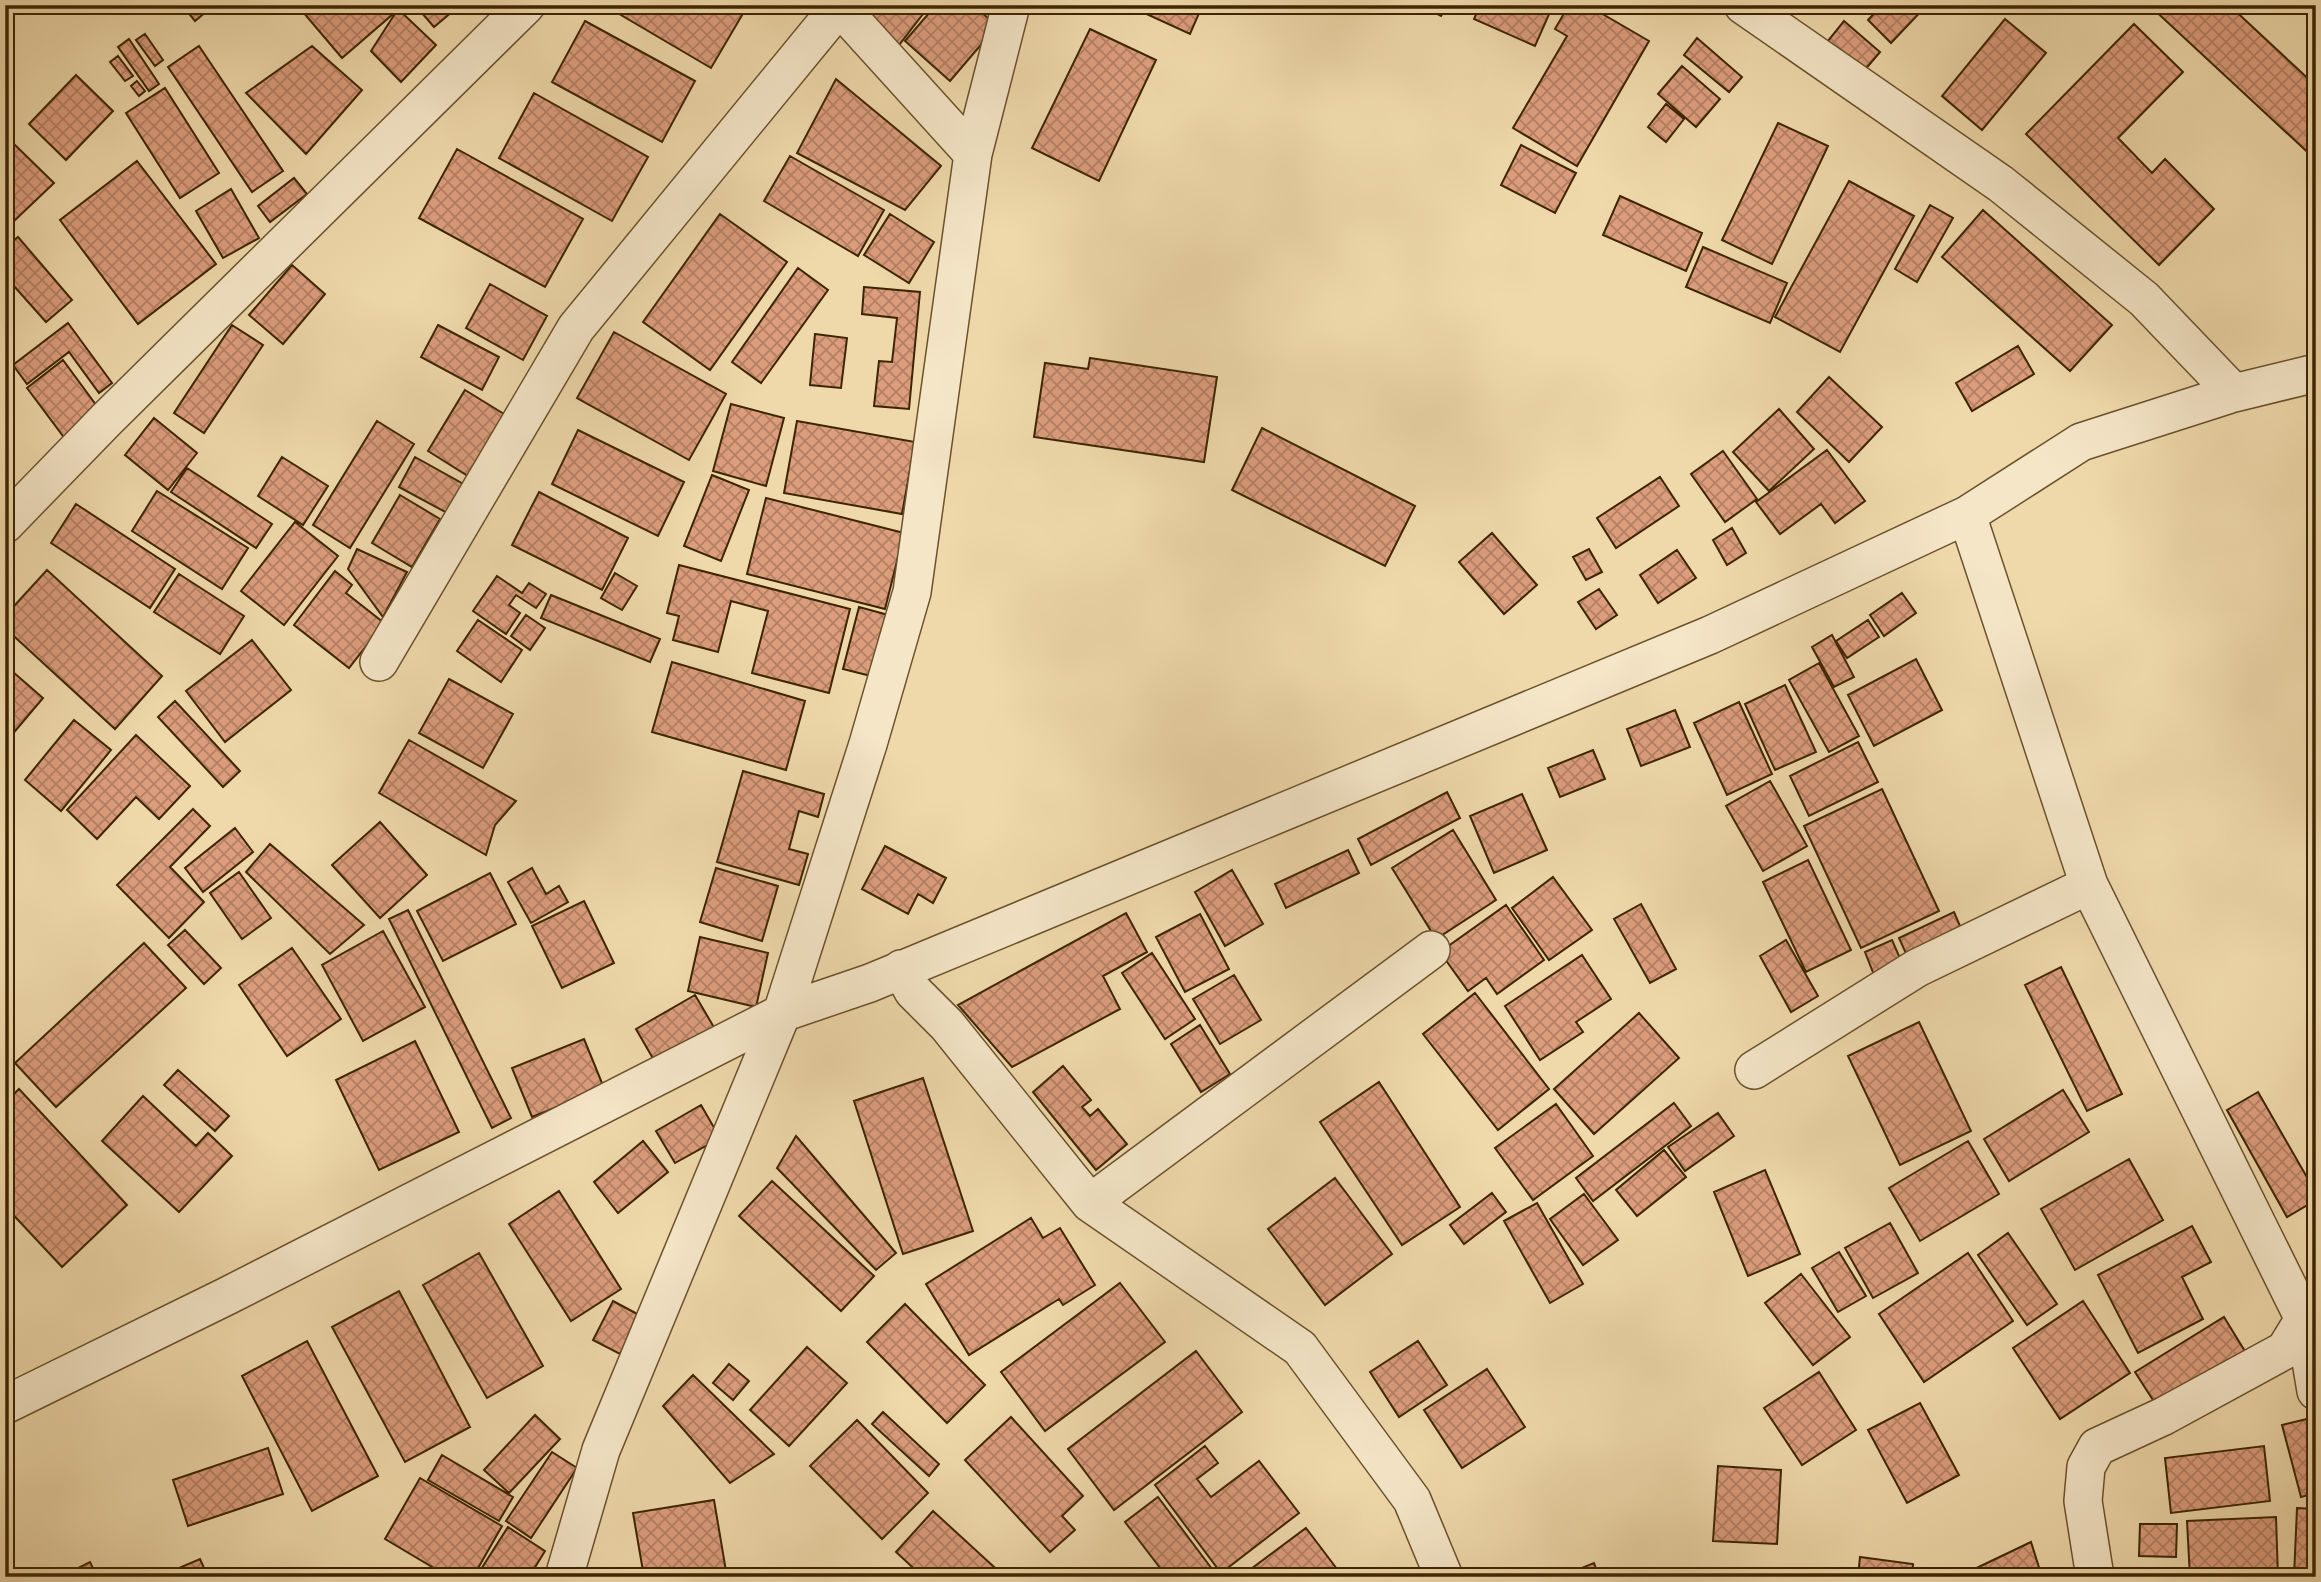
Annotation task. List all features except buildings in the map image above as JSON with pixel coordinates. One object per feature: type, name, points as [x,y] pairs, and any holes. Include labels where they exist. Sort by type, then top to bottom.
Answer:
[{"type":"street","points":[[5,524],[526,5]]},
{"type":"street","points":[[564,1577],[601,1450],[782,1013],[869,744],[912,592],[973,154],[1011,5]]},
{"type":"street","points":[[1743,5],[2001,184],[2144,299],[2234,393]]},
{"type":"street","points":[[379,662],[576,328],[838,6],[973,154]]},
{"type":"street","points":[[5,1405],[227,1296],[782,1013],[870,983],[1710,635],[1967,515],[2081,442],[2234,393],[2316,373]]},
{"type":"street","points":[[1967,515],[2089,885],[2310,1317],[2316,1391]]},
{"type":"street","points":[[1754,1070],[1917,968],[2089,885]]},
{"type":"street","points":[[1090,1203],[1431,950]]},
{"type":"street","points":[[901,969],[913,991],[947,1025],[1090,1203],[1300,1348],[1412,1500],[1444,1577]]},
{"type":"street","points":[[2095,1577],[2084,1501],[2086,1467],[2097,1447],[2164,1416],[2286,1350],[2310,1317]]}]
